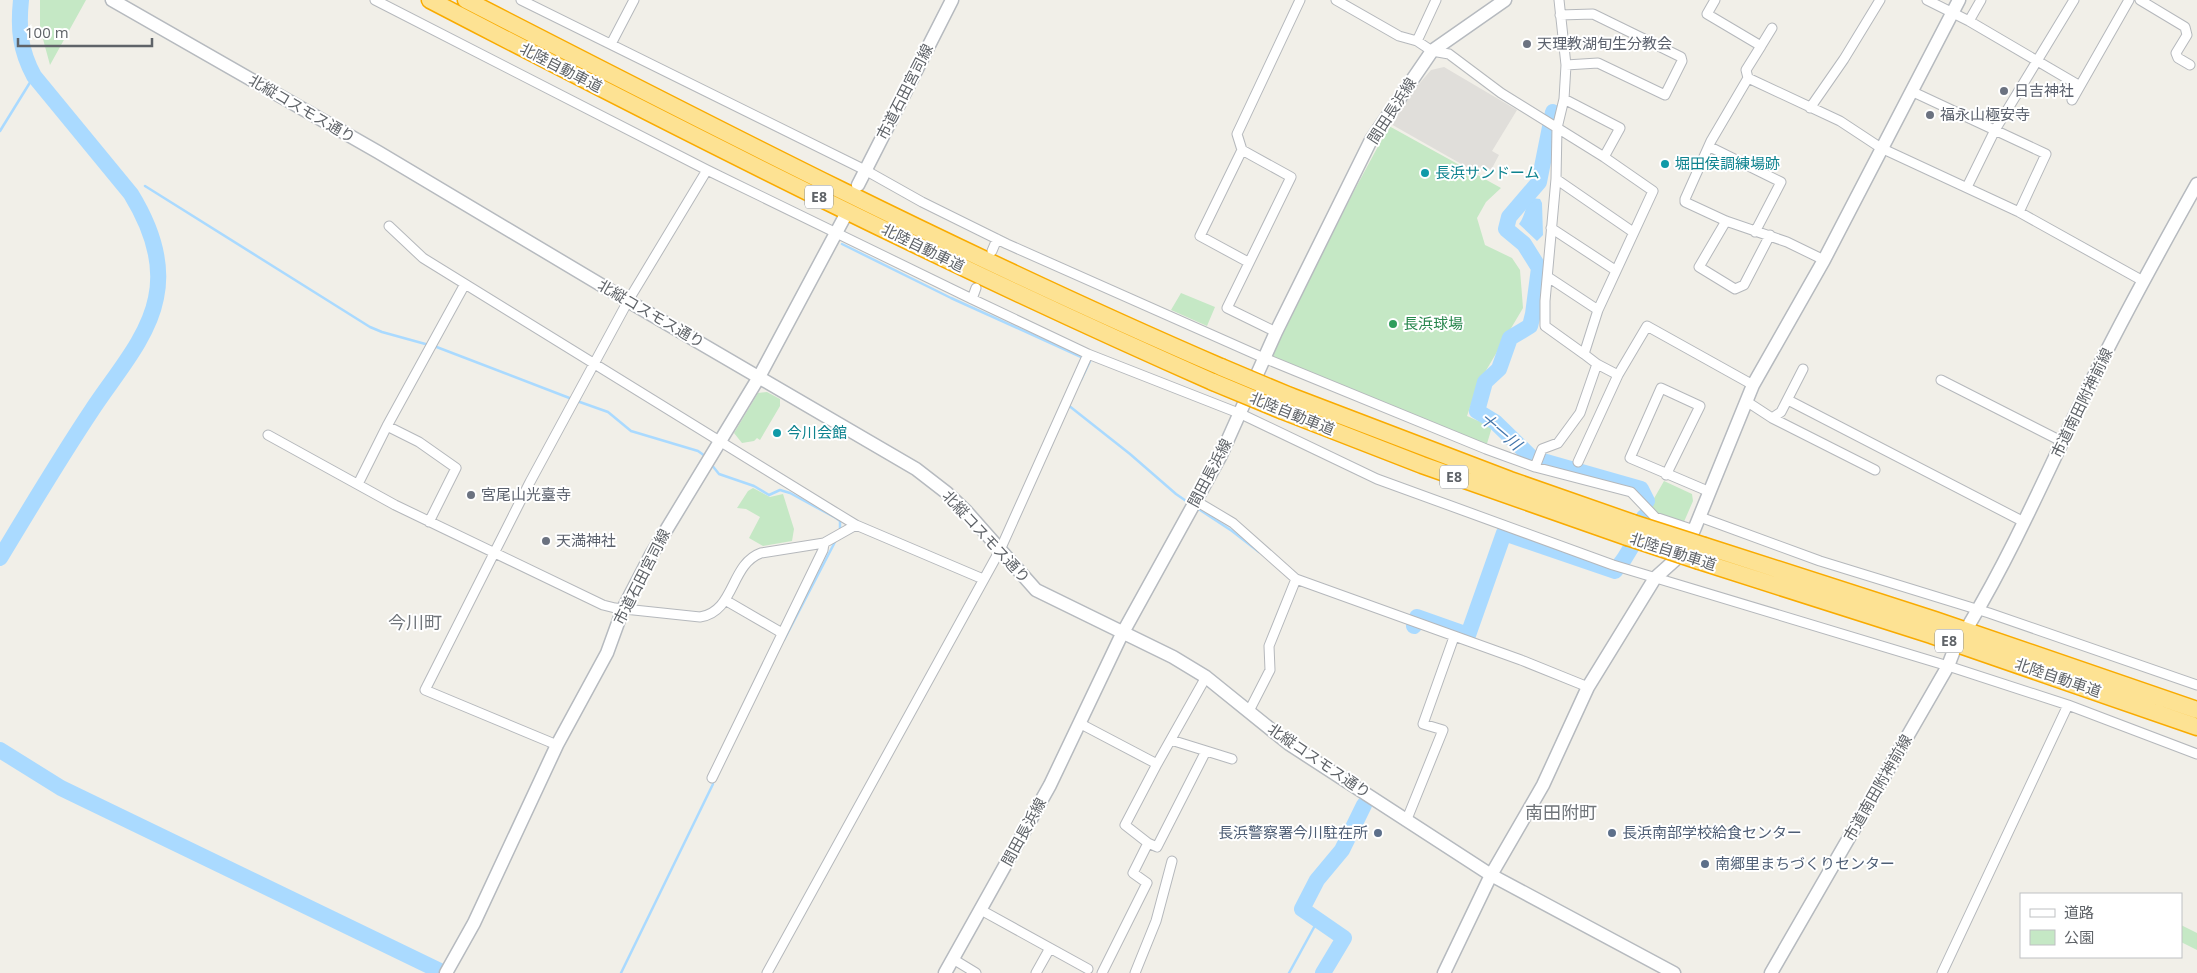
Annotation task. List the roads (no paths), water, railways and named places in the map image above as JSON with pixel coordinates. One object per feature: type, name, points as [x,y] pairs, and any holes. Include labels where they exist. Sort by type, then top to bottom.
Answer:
[{"type":"highway","name":"北陸自動車道","points":[[430,0],[756,167],[1075,321],[1286,403],[1510,480],[1630,530],[2197,727]]},
{"type":"highway","name":"北陸自動車道","points":[[466,0],[763,152],[954,246],[1082,306],[1217,375]]},
{"type":"highway","name":"北陸自動車道","points":[[1702,554],[1935,620],[2197,710]]},
{"type":"street","name":"北縦コスモス通り","points":[[112,0],[378,152],[628,302],[916,469],[947,493],[1036,590],[1173,657],[1206,677],[1289,744],[1491,875],[1674,973]]},
{"type":"street","points":[[374,0],[707,170],[972,299],[1088,354],[1241,414],[1377,479],[1655,578],[1948,666],[2068,705],[2197,754]]},
{"type":"street","points":[[521,0],[865,170],[922,202],[997,240],[1264,358],[1535,465],[1631,492],[1655,517],[1694,530]]},
{"type":"street","points":[[611,44],[634,0]]},
{"type":"street","name":"市道石田宮司線","points":[[858,184],[952,0]]},
{"type":"street","points":[[1276,332],[1227,308],[1291,178],[1242,150],[1237,134],[1300,0]]},
{"type":"street","points":[[1336,0],[1399,36],[1417,41],[1432,51],[1449,54],[1501,93],[1604,156],[1653,191],[1598,310],[1584,354]]},
{"type":"street","points":[[1417,41],[1436,0]]},
{"type":"street","name":"間田長浜線","points":[[945,973],[1050,785],[1123,633],[1196,501],[1241,414],[1276,332],[1371,140],[1432,51],[1505,0]]},
{"type":"street","points":[[1559,0],[1566,65],[1564,99],[1557,128],[1556,179],[1545,301],[1545,326],[1597,364],[1618,375]]},
{"type":"street","points":[[1715,0],[1707,14],[1761,46]]},
{"type":"street","points":[[1810,108],[1844,59],[1880,0]]},
{"type":"street","points":[[1927,0],[1969,21],[2080,86]]},
{"type":"street","points":[[1444,973],[1491,875],[1543,785],[1588,687],[1655,578],[1675,560],[1694,530],[1753,384],[1824,260],[1959,0]]},
{"type":"street","points":[[1969,21],[1981,0]]},
{"type":"street","points":[[1967,187],[1996,130],[2074,0]]},
{"type":"street","points":[[2072,100],[2129,0]]},
{"type":"street","points":[[2140,0],[2185,27],[2187,35],[2176,52],[2178,58],[2190,65]]},
{"type":"street","points":[[1560,15],[1593,14],[1681,57],[1682,62],[1664,96],[1598,63],[1566,65]]},
{"type":"street","points":[[1772,28],[1746,70],[1748,78],[1710,147],[1685,200],[1688,205],[1755,232],[1788,242],[1824,260]]},
{"type":"street","points":[[1748,78],[1840,121],[1881,148],[2019,212],[2143,281]]},
{"type":"street","points":[[1911,92],[2046,154],[2019,212]]},
{"type":"street","points":[[1564,99],[1620,128],[1604,156]]},
{"type":"street","points":[[1710,147],[1781,182],[1755,232]]},
{"type":"street","points":[[1242,150],[1200,236],[1248,262]]},
{"type":"street","points":[[558,745],[425,690],[530,482],[628,302],[707,170]]},
{"type":"street","points":[[1556,179],[1633,232]]},
{"type":"street","name":"市道南田附神前線","points":[[1970,624],[1997,578],[2143,281],[2197,184]]},
{"type":"street","name":"市道石田宮司線","points":[[448,970],[474,923],[558,745],[607,652],[623,609],[651,555],[759,377],[844,218]]},
{"type":"street","points":[[1726,221],[1699,267],[1735,289],[1744,285],[1770,235]]},
{"type":"street","points":[[389,226],[423,258],[856,525],[983,578]]},
{"type":"street","points":[[1551,228],[1615,270]]},
{"type":"street","points":[[992,251],[997,240]]},
{"type":"street","points":[[1548,278],[1598,310]]},
{"type":"street","points":[[358,484],[387,426],[465,284]]},
{"type":"street","points":[[972,299],[976,288]]},
{"type":"street","points":[[1578,462],[1618,375],[1647,326],[1753,384]]},
{"type":"street","points":[[767,973],[1000,550],[1088,354]]},
{"type":"street","points":[[1535,465],[1542,449],[1558,443],[1580,413],[1597,364]]},
{"type":"street","points":[[1772,418],[1781,412],[1803,369]]},
{"type":"street","points":[[1941,380],[2063,442]]},
{"type":"street","points":[[1666,475],[1700,406],[1661,388],[1630,458],[1666,475],[1710,492]]},
{"type":"street","points":[[1788,400],[2024,522]]},
{"type":"street","points":[[1746,401],[1772,418],[1875,470]]},
{"type":"street","points":[[387,426],[419,442],[456,468],[429,522]]},
{"type":"street","points":[[268,435],[429,522],[496,552],[604,605],[623,609],[700,617],[715,612],[725,600],[743,566],[753,557],[762,553],[824,543],[856,525]]},
{"type":"street","points":[[1196,501],[1232,523],[1296,580],[1521,660],[1588,687]]},
{"type":"street","points":[[1700,517],[1820,560],[1978,610],[2197,685]]},
{"type":"street","points":[[712,778],[823,550],[824,543]]},
{"type":"street","points":[[1249,712],[1270,670],[1269,646],[1296,580]]},
{"type":"street","points":[[725,600],[782,633]]},
{"type":"street","points":[[1407,819],[1443,730],[1423,724],[1454,636]]},
{"type":"street","name":"市道南田附神前線","points":[[1771,973],[1948,666],[1953,653]]},
{"type":"street","points":[[1206,677],[1125,825],[1148,843],[1157,847],[1206,751]]},
{"type":"street","points":[[1942,973],[2068,705]]},
{"type":"street","points":[[1080,723],[1158,764]]},
{"type":"street","points":[[1171,740],[1232,759]]},
{"type":"street","points":[[1102,973],[1147,882],[1133,873],[1148,843]]},
{"type":"street","points":[[1135,973],[1156,921],[1172,861]]},
{"type":"street","points":[[981,910],[1090,972]]},
{"type":"street","points":[[1036,973],[1050,948]]},
{"type":"street","points":[[953,959],[976,973]]},
{"type":"water","points":[[1532,198],[1540,199],[1542,203],[1543,235],[1537,241],[1519,224]]},
{"type":"waterway","points":[[21,0],[21,39],[34,76],[131,194]]},
{"type":"waterway","points":[[0,131],[34,76]]},
{"type":"waterway","name":"十一川","points":[[1553,112],[1539,182],[1509,217],[1506,229],[1524,244],[1539,268],[1530,326],[1510,338],[1499,369],[1485,382],[1477,411],[1495,422],[1532,458],[1641,489],[1647,501]]},
{"type":"waterway","points":[[145,186],[370,327],[429,345]]},
{"type":"waterway","points":[[131,194],[135,191]]},
{"type":"waterway","points":[[0,558],[68,446],[129,357],[146,328],[152,313],[158,284],[157,257],[144,218],[131,194]]},
{"type":"waterway","points":[[842,244],[951,298],[1090,361],[1081,380]]},
{"type":"waterway","points":[[434,346],[572,399]]},
{"type":"waterway","points":[[577,401],[608,412],[631,431],[698,451],[705,456]]},
{"type":"waterway","points":[[1068,405],[1189,503]]},
{"type":"waterway","points":[[711,464],[719,474],[754,486],[769,495],[780,490],[790,493],[840,521],[840,531]]},
{"type":"waterway","points":[[1197,508],[1259,552]]},
{"type":"waterway","name":"十一川","points":[[1414,626],[1417,617],[1468,635],[1504,533],[1615,571],[1633,545],[1644,517]]},
{"type":"waterway","points":[[784,640],[836,540]]},
{"type":"waterway","points":[[0,750],[61,788],[444,973]]},
{"type":"waterway","points":[[621,973],[713,784]]},
{"type":"waterway","name":"十一川","points":[[1323,973],[1344,938],[1302,909],[1317,880],[1342,850],[1364,805]]},
{"type":"waterway","points":[[1289,973],[1318,920]]},
{"type":"place","name":"天理教湖旬生分教会","points":[[1527,44]]},
{"type":"place","name":"日吉神社","points":[[2004,91]]},
{"type":"place","name":"福永山極安寺","points":[[1930,115]]},
{"type":"place","name":"堀田侯調練場跡","points":[[1665,164]]},
{"type":"place","name":"長浜サンドーム","points":[[1425,173]]},
{"type":"place","name":"長浜球場","points":[[1393,324]]},
{"type":"place","name":"今川会館","points":[[777,433]]},
{"type":"place","name":"宮尾山光臺寺","points":[[471,495]]},
{"type":"place","name":"天満神社","points":[[546,541]]},
{"type":"place","name":"長浜警察署今川駐在所","points":[[1378,833]]},
{"type":"place","name":"長浜南部学校給食センター","points":[[1612,833]]},
{"type":"place","name":"南郷里まちづくりセンター","points":[[1705,864]]},
{"type":"district","name":"今川町","points":[[415,623]]},
{"type":"district","name":"南田附町","points":[[1561,813]]}]
